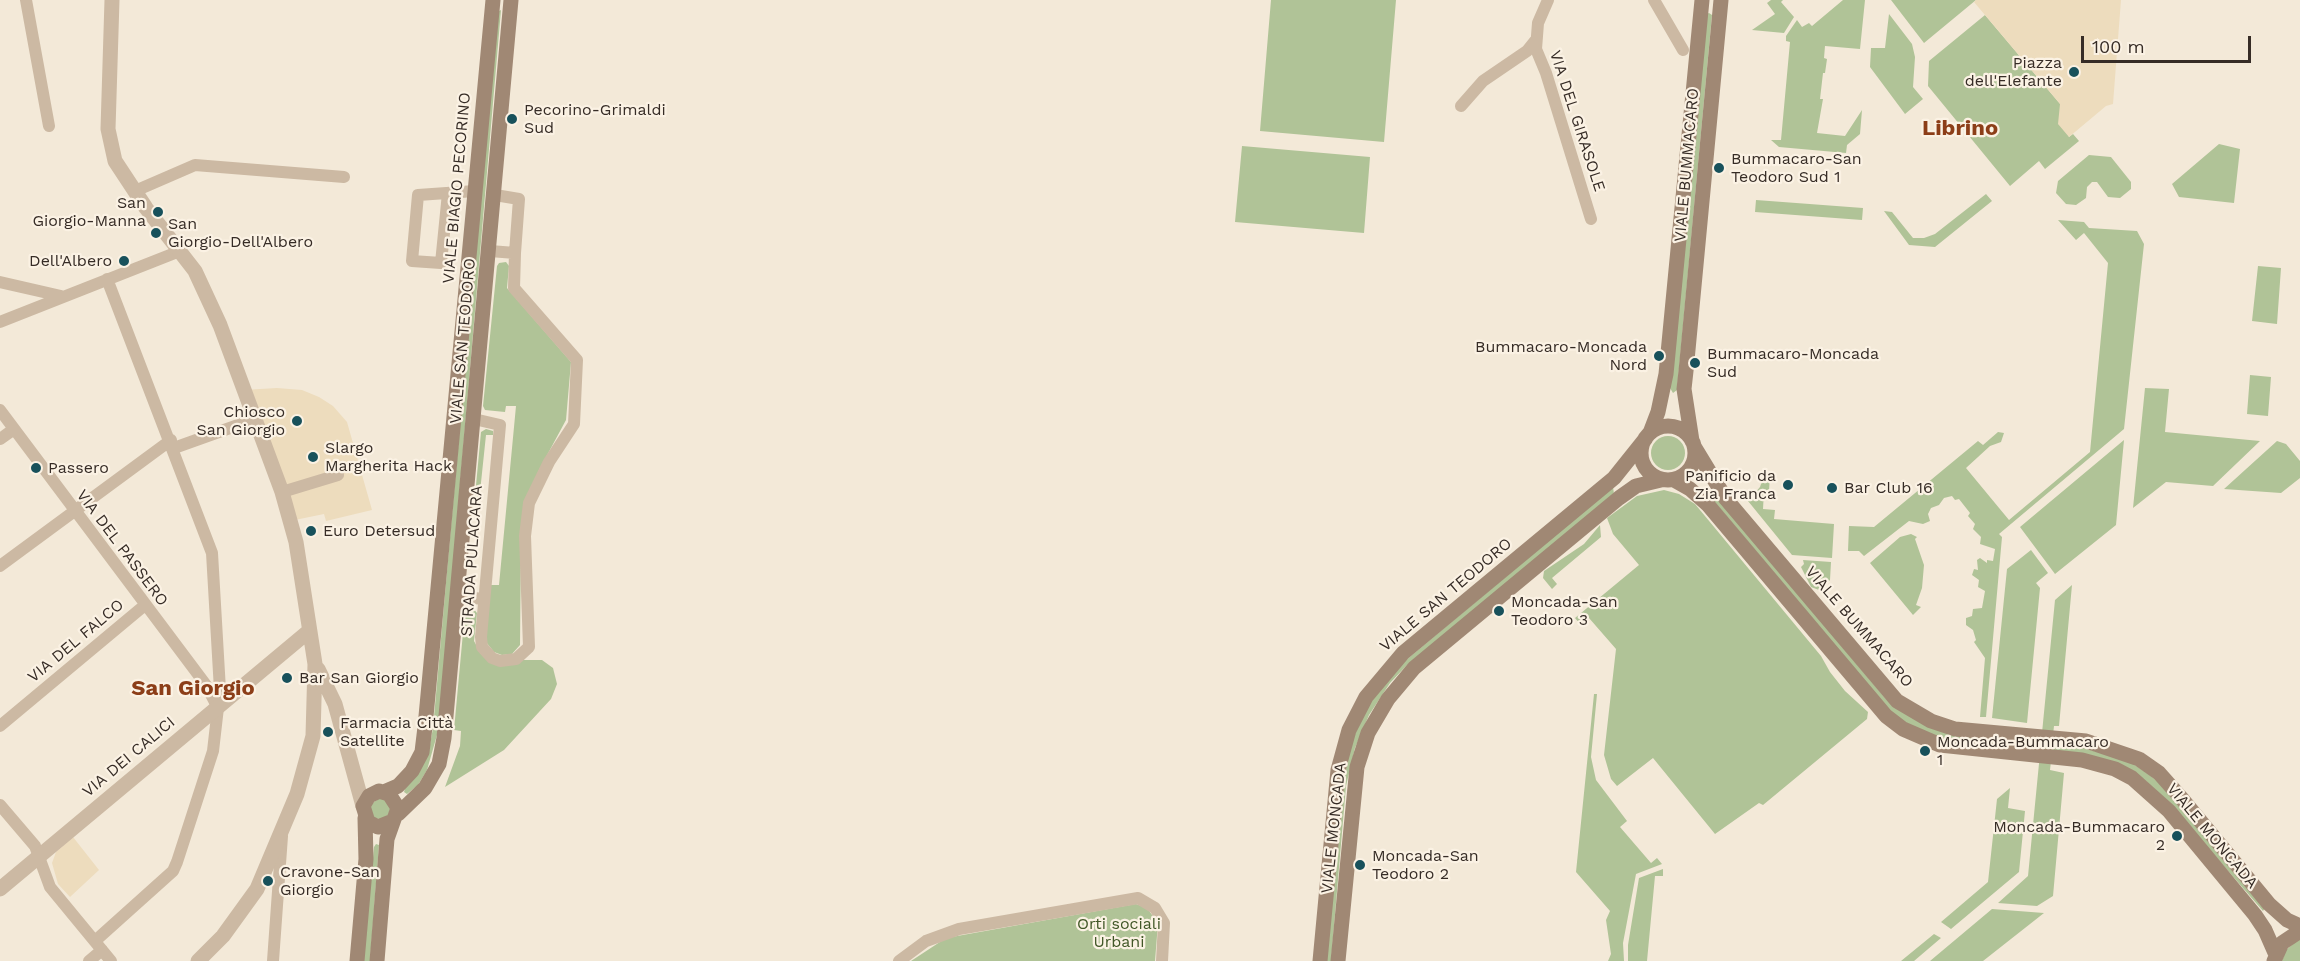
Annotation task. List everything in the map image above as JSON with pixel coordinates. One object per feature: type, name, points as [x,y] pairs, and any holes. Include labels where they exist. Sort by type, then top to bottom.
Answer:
[{"type":"main road","name":"VIALE BIAGIO PECORINO","points":[[382,791],[398,786],[412,771],[422,752],[426,727],[493,0]]},
{"type":"main road","name":"VIALE SAN TEODORO","points":[[395,818],[425,788],[439,764],[444,738],[511,0]]},
{"type":"main road","name":"VIALE BUMMACARO","points":[[1721,0],[1684,389],[1694,444],[1720,490],[1897,701],[1921,717],[1946,726],[2104,745],[2139,759],[2158,773],[2269,904],[2300,928]]},
{"type":"main road","name":"VIALE SAN TEODORO","points":[[1320,961],[1338,770],[1349,730],[1366,697],[1403,653],[1609,483],[1648,436],[1664,392],[1700,2]]},
{"type":"main road","points":[[1664,392],[1673,400],[1680,398],[1684,389]]},
{"type":"main road","points":[[1670,426],[1683,431],[1694,444],[1691,468],[1668,480],[1649,472],[1642,460],[1641,452],[1648,436],[1670,426]]},
{"type":"main road","name":"VIALE MONCADA","points":[[1338,961],[1357,767],[1368,733],[1388,699],[1414,668],[1619,498],[1636,486],[1668,480],[1690,489],[1707,505],[1886,716],[1903,729],[1940,745],[2082,760],[2115,769],[2150,792],[2255,915],[2265,930],[2275,958]]},
{"type":"main road","points":[[1609,483],[1619,485],[1619,498]]},
{"type":"main road","points":[[1707,505],[1711,492],[1720,490]]},
{"type":"main road","points":[[357,961],[366,859],[364,812],[369,796],[382,791],[397,802],[385,854],[376,961]]},
{"type":"main road","points":[[364,812],[378,827],[395,818]]},
{"type":"main road","points":[[2275,958],[2287,938],[2300,928]]},
{"type":"street","points":[[26,0],[49,126]]},
{"type":"street","points":[[112,0],[108,129],[115,161],[180,251],[210,299],[282,492],[296,542],[315,664],[316,709],[310,755],[282,832],[257,889],[222,936],[198,961]]},
{"type":"street","name":"VIA DEL GIRASOLE","points":[[1548,0],[1538,23],[1534,41],[1591,219]]},
{"type":"street","points":[[1654,0],[1683,50]]},
{"type":"street","points":[[1461,106],[1483,81],[1527,51],[1534,41]]},
{"type":"street","points":[[135,191],[195,165],[344,177]]},
{"type":"street","points":[[448,193],[441,263],[412,261],[418,195],[475,191]]},
{"type":"street","name":"STRADA PULACARA","points":[[474,418],[500,425],[480,637],[486,652],[500,661],[516,659],[523,655],[529,647],[525,536],[529,503],[549,462],[574,424],[577,360],[514,288],[519,199],[495,195]]},
{"type":"street","points":[[0,322],[61,296],[180,251]]},
{"type":"street","points":[[490,251],[515,253]]},
{"type":"street","points":[[89,961],[99,945],[173,871],[213,751],[220,690],[213,553],[173,444],[107,279]]},
{"type":"street","points":[[0,282],[61,296]]},
{"type":"street","name":"VIA DEL PASSERO","points":[[0,410],[206,685],[217,706]]},
{"type":"street","points":[[0,566],[74,511],[173,444],[255,419]]},
{"type":"street","points":[[0,439],[14,429]]},
{"type":"street","points":[[282,492],[338,475]]},
{"type":"street","points":[[457,597],[483,599]]},
{"type":"street","name":"VIA DEL FALCO","points":[[0,726],[145,605]]},
{"type":"street","name":"VIA DEI CALICI","points":[[0,889],[309,631]]},
{"type":"street","points":[[315,664],[335,704],[364,812]]},
{"type":"street","points":[[316,709],[335,704]]},
{"type":"street","points":[[355,773],[366,787],[382,791]]},
{"type":"street","points":[[0,805],[35,846],[50,887],[111,961]]},
{"type":"street","points":[[273,961],[282,832]]},
{"type":"street","points":[[904,959],[926,941],[959,930],[1138,898],[1155,908],[1164,923],[1162,961]]},
{"type":"green space","points":[[1271,0],[1396,0],[1384,142],[1260,131]]},
{"type":"green space","points":[[1771,0],[1783,0],[1781,2],[1794,17],[1784,33],[1752,30],[1775,14],[1767,3]]},
{"type":"green space","points":[[1843,0],[1865,0],[1860,49],[1825,46],[1824,58],[1827,59],[1825,73],[1823,73],[1820,99],[1823,99],[1817,133],[1845,136],[1862,110],[1860,134],[1847,145],[1846,153],[1779,147],[1771,140],[1781,140],[1790,42],[1786,41],[1786,36],[1797,20],[1802,27],[1809,23],[1812,26]]},
{"type":"green space","points":[[1891,0],[1976,0],[1924,43]]},
{"type":"green space","points":[[501,10],[439,728],[427,770],[418,785],[407,794],[404,792],[405,789],[429,750],[433,728],[497,12]]},
{"type":"green space","points":[[1706,14],[1712,15],[1677,390],[1673,393],[1670,388]]},
{"type":"green space","points":[[1889,14],[1912,44],[1915,57],[1913,87],[1923,99],[1905,114],[1870,67],[1871,48],[1885,48]]},
{"type":"green space","points":[[1985,15],[2061,105],[2069,137],[2073,134],[2079,141],[2045,169],[2039,161],[2010,186],[1928,86],[1929,61]]},
{"type":"green space","points":[[2219,144],[2240,149],[2234,203],[2179,197],[2172,184]]},
{"type":"green space","points":[[1242,146],[1370,157],[1364,233],[1235,222]]},
{"type":"green space","points":[[2089,155],[2111,157],[2131,182],[2131,189],[2120,198],[2108,197],[2097,182],[2092,182],[2087,187],[2086,198],[2076,205],[2066,204],[2056,193],[2058,181]]},
{"type":"green space","points":[[1986,194],[1992,201],[1935,247],[1909,245],[1884,211],[1892,212],[1913,238],[1924,238],[1935,234]]},
{"type":"green space","points":[[1756,200],[1863,208],[1862,220],[1755,212]]},
{"type":"green space","points":[[2058,220],[2084,222],[2089,228],[2137,231],[2144,244],[2124,429],[1999,534],[2002,537],[1986,717],[1980,717],[1985,658],[1974,642],[1976,640],[1973,630],[1966,625],[1966,618],[1972,616],[1973,609],[1982,608],[1985,591],[1978,587],[1979,580],[1972,575],[1974,569],[1978,570],[1977,560],[1980,558],[1987,563],[1987,560],[1993,561],[1995,549],[1980,544],[1981,537],[1973,529],[1975,524],[1968,516],[1970,513],[1959,499],[1955,500],[1952,496],[1944,498],[1939,505],[1931,508],[1928,514],[1930,521],[1923,524],[1909,521],[1864,556],[1859,551],[1848,551],[1849,526],[1874,527],[1978,441],[1983,445],[1998,432],[2004,433],[2001,442],[1990,446],[1966,468],[2009,520],[2090,452],[2108,263],[2084,233],[2076,240]]},
{"type":"green space","points":[[506,262],[509,266],[507,288],[571,362],[566,420],[538,472],[521,537],[520,645],[512,654],[502,655],[494,652],[486,642],[490,585],[499,585],[516,406],[506,406],[505,412],[485,410],[483,406],[497,266],[499,263]]},
{"type":"green space","points":[[2258,266],[2281,268],[2277,324],[2252,321]]},
{"type":"green space","points":[[2250,375],[2271,377],[2268,416],[2247,414]]},
{"type":"green space","points":[[2145,388],[2169,389],[2165,432],[2260,441],[2213,486],[2166,482],[2133,508]]},
{"type":"green space","points":[[486,429],[493,431],[493,435],[486,435],[478,511],[475,496],[481,432]]},
{"type":"green space","points":[[1668,436],[1680,441],[1685,453],[1680,465],[1668,470],[1656,465],[1651,453],[1656,441]]},
{"type":"green space","points":[[2124,440],[2116,525],[2055,574],[2020,527]]},
{"type":"green space","points":[[2277,441],[2286,444],[2300,461],[2300,478],[2281,493],[2224,489]]},
{"type":"green space","points":[[1764,475],[1770,475],[1769,491],[1764,491],[1763,509],[1775,510],[1774,519],[1834,524],[1832,558],[1792,555],[1748,501],[1760,487]]},
{"type":"green space","points":[[1613,487],[1614,494],[1407,665],[1390,683],[1369,715],[1355,748],[1346,786],[1331,961],[1325,961],[1340,795],[1350,746],[1364,712],[1393,671]]},
{"type":"green space","points":[[1664,490],[1679,494],[1695,504],[1821,656],[1845,691],[1868,712],[1867,719],[1763,805],[1759,803],[1715,834],[1653,758],[1617,786],[1611,779],[1604,755],[1616,649],[1589,618],[1581,625],[1575,618],[1639,565],[1613,534],[1607,518],[1637,496]]},
{"type":"green space","points":[[1715,495],[1886,699],[2013,741],[2013,748],[1939,738],[1909,725],[1892,713],[1712,499]]},
{"type":"green space","points":[[1600,525],[1601,537],[1552,578],[1557,584],[1552,589],[1543,578],[1544,571],[1584,544]]},
{"type":"green space","points":[[1911,534],[1917,537],[1915,539],[1924,565],[1922,588],[1916,605],[1921,607],[1913,615],[1870,563],[1900,537]]},
{"type":"green space","points":[[2031,550],[2048,573],[2036,583],[2040,588],[2027,723],[1992,718],[2007,569]]},
{"type":"green space","points":[[1803,560],[1831,562],[1830,580],[1819,590],[1811,587],[1801,567],[1804,564]]},
{"type":"green space","points":[[2072,585],[2059,726],[2054,726],[2052,744],[2081,747],[2130,762],[2150,775],[2167,790],[2265,908],[2263,911],[2167,801],[2146,781],[2052,752],[2050,770],[2064,773],[2053,896],[2037,906],[1998,903],[2028,876],[2055,600]]},
{"type":"green space","points":[[467,607],[472,607],[477,613],[474,641],[481,654],[522,660],[542,660],[553,668],[557,684],[551,699],[504,750],[445,787],[460,746],[461,731],[454,730]]},
{"type":"green space","points":[[1594,694],[1597,694],[1591,757],[1596,780],[1627,821],[1620,827],[1651,863],[1657,858],[1662,864],[1636,874],[1623,943],[1624,961],[1608,961],[1611,954],[1606,920],[1610,911],[1576,872]]},
{"type":"green space","points":[[2010,788],[2008,808],[2025,811],[2019,872],[1951,929],[1941,922],[1988,882],[1997,799]]},
{"type":"green space","points":[[381,797],[392,805],[386,820],[373,818],[370,805]]},
{"type":"green space","points":[[376,844],[379,845],[370,961],[363,961],[374,847]]},
{"type":"green space","points":[[1663,869],[1663,876],[1655,876],[1647,961],[1628,961],[1628,945],[1639,878]]},
{"type":"green space","name":"Orti sociali Urbani","points":[[1136,904],[1147,908],[1158,923],[1155,961],[911,961],[946,938]]},
{"type":"green space","points":[[1992,909],[2044,913],[1983,961],[1930,961]]},
{"type":"green space","points":[[1934,934],[1941,938],[1914,961],[1901,961]]},
{"type":"green space","points":[[2300,938],[2300,961],[2282,961],[2286,950]]},
{"type":"shaded area","name":"Piazza dell'Elefante","points":[[1976,0],[2121,0],[2113,104],[2106,106],[2069,137],[2058,124],[2060,104],[1974,2]]},
{"type":"shaded area","name":"Slargo Margherita Hack","points":[[277,388],[302,390],[319,397],[333,406],[347,422],[372,510],[326,521],[324,514],[290,521],[243,390]]},
{"type":"shaded area","points":[[73,837],[99,870],[70,897],[58,884],[52,863],[56,852]]},
{"type":"place","name":"Piazza dell'Elefante","points":[[2074,72]]},
{"type":"place","name":"Pecorino-Grimaldi Sud","points":[[512,119]]},
{"type":"place","name":"Bummacaro-San Teodoro Sud 1","points":[[1719,168]]},
{"type":"place","name":"San Giorgio-Manna","points":[[158,212]]},
{"type":"place","name":"San Giorgio-Dell'Albero","points":[[156,233]]},
{"type":"place","name":"Dell'Albero","points":[[124,261]]},
{"type":"place","name":"Bummacaro-Moncada Nord","points":[[1659,356]]},
{"type":"place","name":"Bummacaro-Moncada Sud","points":[[1695,363]]},
{"type":"place","name":"Chiosco San Giorgio","points":[[297,421]]},
{"type":"place","name":"Slargo Margherita Hack","points":[[313,457]]},
{"type":"place","name":"Passero","points":[[36,468]]},
{"type":"place","name":"Panificio da Zia Franca","points":[[1788,485]]},
{"type":"place","name":"Bar Club 16","points":[[1832,488]]},
{"type":"place","name":"Euro Detersud","points":[[311,531]]},
{"type":"place","name":"Moncada-San Teodoro 3","points":[[1499,611]]},
{"type":"place","name":"Bar San Giorgio","points":[[287,678]]},
{"type":"place","name":"Farmacia Città Satellite","points":[[328,732]]},
{"type":"place","name":"Moncada-Bummacaro 1","points":[[1925,751]]},
{"type":"place","name":"Moncada-Bummacaro 2","points":[[2177,836]]},
{"type":"place","name":"Moncada-San Teodoro 2","points":[[1360,865]]},
{"type":"place","name":"Cravone-San Giorgio","points":[[268,881]]},
{"type":"district","name":"Librino","points":[[1960,129]]},
{"type":"district","name":"San Giorgio","points":[[193,689]]}]
